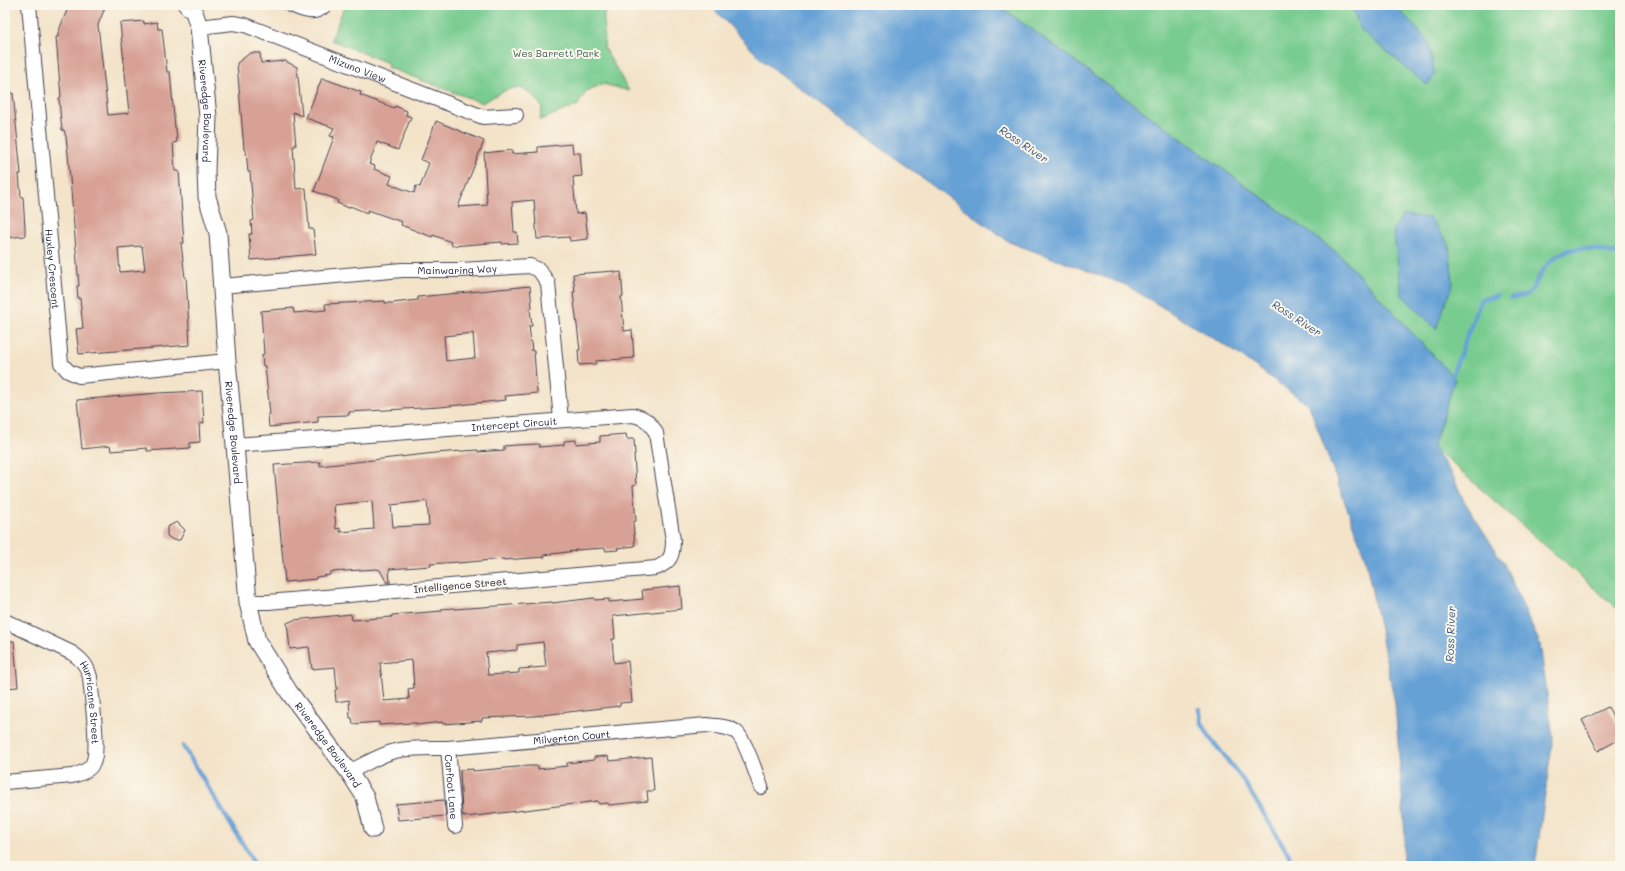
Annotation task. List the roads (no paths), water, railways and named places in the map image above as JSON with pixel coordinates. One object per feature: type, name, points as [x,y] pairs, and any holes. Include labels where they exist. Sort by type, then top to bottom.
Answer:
[{"type":"street","name":"Huxley Crescent","points":[[29,5],[61,363],[68,371],[79,376],[226,361]]},
{"type":"street","name":"Riveredge Boulevard","points":[[187,5],[194,12],[199,27],[208,117],[206,171],[207,197],[218,233],[226,361],[235,445],[248,602],[257,642],[289,692],[349,772],[365,797],[373,829]]},
{"type":"street","points":[[291,5],[308,11],[322,8]]},
{"type":"street","name":"Mizuno View","points":[[199,27],[233,23],[245,25],[483,117],[516,115]]},
{"type":"street","name":"Mainwaring Way","points":[[222,286],[402,270],[461,270],[530,266],[539,270],[548,283],[561,420]]},
{"type":"street","name":"Intercept Circuit","points":[[235,445],[633,415],[645,418],[652,424],[656,433],[673,540],[673,551],[669,560]]},
{"type":"street","name":"Intelligence Street","points":[[248,602],[268,602],[656,568],[664,565],[669,560]]},
{"type":"street","name":"Hurricane Street","points":[[5,621],[72,653],[81,659],[87,668],[90,677],[96,749],[93,764],[83,773],[72,776],[5,782]]},
{"type":"street","name":"Milverton Court","points":[[349,772],[381,756],[395,751],[410,749],[448,748],[706,725],[718,726],[737,732],[742,739],[761,787]]},
{"type":"street","name":"Carfoot Lane","points":[[448,748],[455,826]]},
{"type":"water","name":"Ross River","points":[[710,5],[998,5],[1339,254],[1455,379],[1433,447],[1453,476],[1463,499],[1504,564],[1540,644],[1553,737],[1535,866],[1402,866],[1405,835],[1395,703],[1365,557],[1309,405],[1234,351],[1126,285],[1009,242],[763,61]]},
{"type":"water","points":[[1351,5],[1395,5],[1428,41],[1435,75],[1427,85],[1361,30]]},
{"type":"water","points":[[1404,215],[1430,218],[1449,245],[1453,283],[1436,329],[1402,295],[1393,228]]},
{"type":"waterway","points":[[1511,298],[1523,296],[1529,293],[1533,289],[1540,274],[1547,264],[1562,253],[1574,249],[1585,248],[1620,254]]},
{"type":"waterway","points":[[1452,376],[1481,299],[1497,296]]},
{"type":"waterway","points":[[1199,709],[1202,724],[1211,739],[1243,780],[1289,855],[1292,866]]},
{"type":"waterway","points":[[183,746],[256,866]]},
{"type":"park label","name":"Wes Barrett Park","points":[[556,53]]}]
